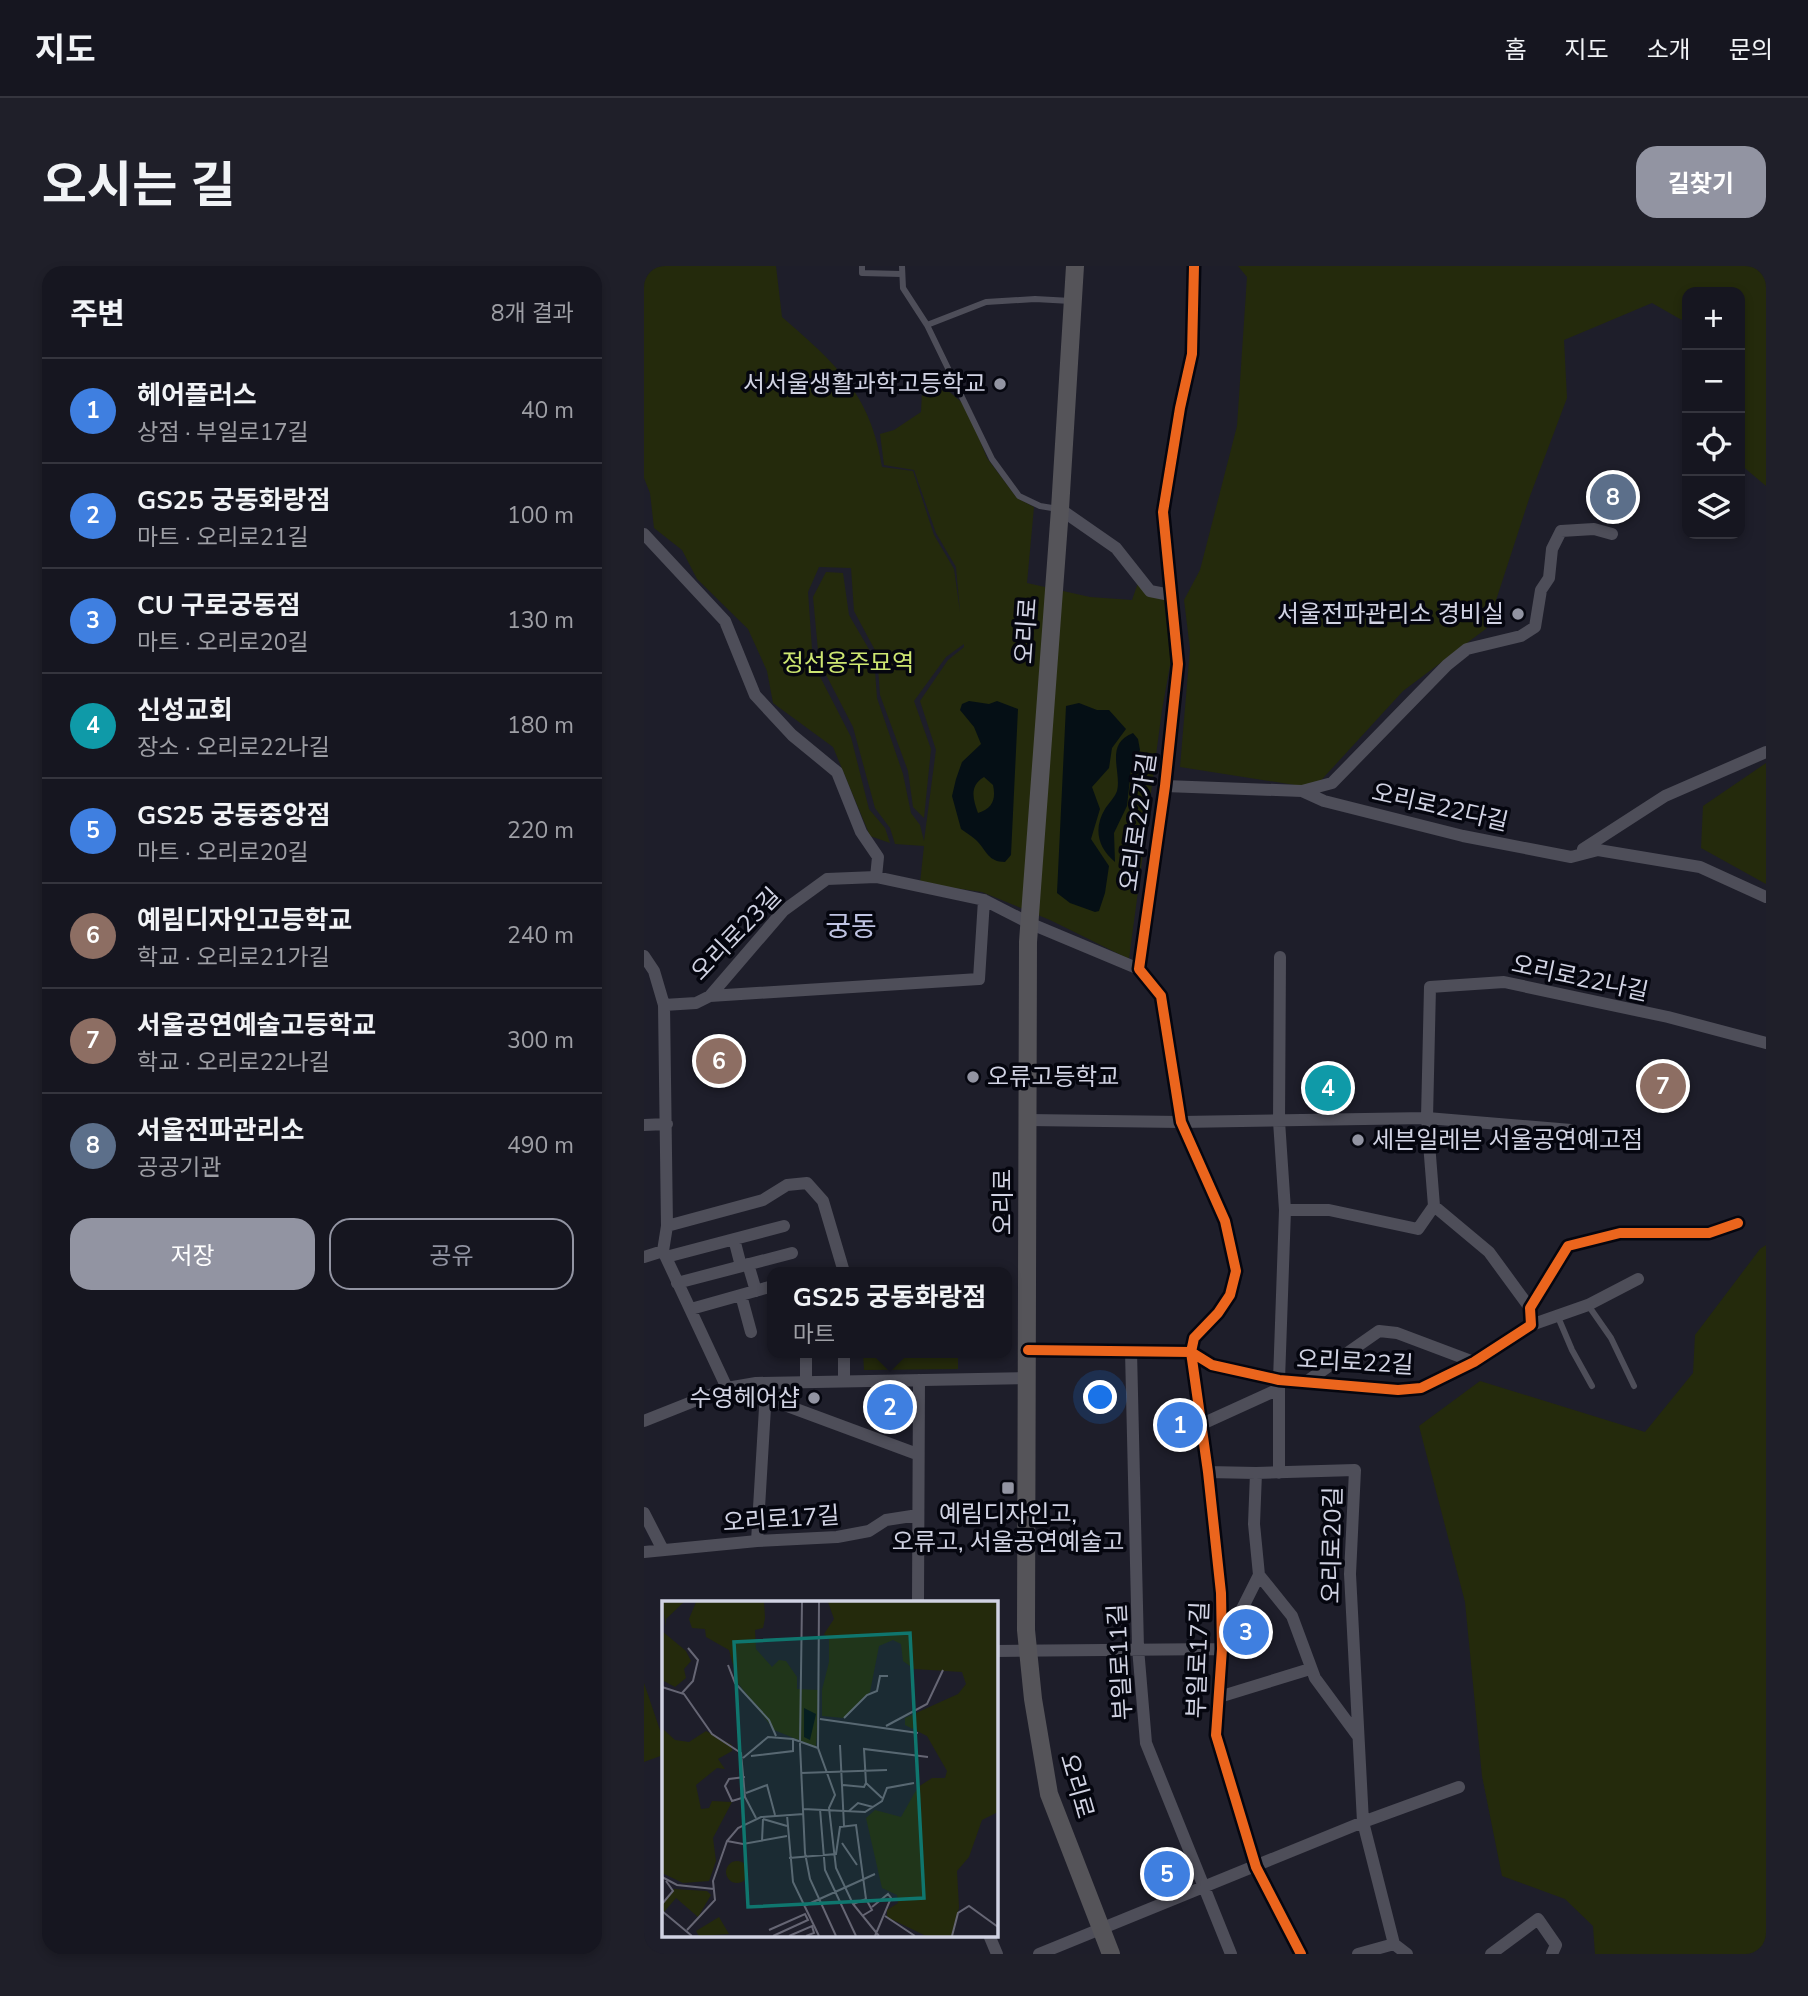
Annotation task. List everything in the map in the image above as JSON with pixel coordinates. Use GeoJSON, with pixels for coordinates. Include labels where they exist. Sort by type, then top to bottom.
{"type":"FeatureCollection","features":[{"type":"Feature","properties":{"kind":"main road","name":"오리로"},"geometry":{"type":"LineString","coordinates":[[1075,266],[1029,923],[1028,1650],[1033,1699],[1049,1794],[1111,1954]]}},
{"type":"Feature","properties":{"kind":"street","name":"오리로22가길"},"geometry":{"type":"LineString","coordinates":[[1139,970],[1165,786],[1178,664],[1163,512],[1192,354],[1194,266]]}},
{"type":"Feature","properties":{"kind":"street"},"geometry":{"type":"LineString","coordinates":[[1060,509],[1115,548],[1150,591],[1170,595]]}},
{"type":"Feature","properties":{"kind":"street","name":"오리로22다길"},"geometry":{"type":"LineString","coordinates":[[1165,786],[1302,791],[1332,783],[1447,665],[1467,649],[1521,636],[1535,627],[1541,590],[1549,578],[1552,550],[1561,531],[1594,529],[1612,534]]}},
{"type":"Feature","properties":{"kind":"street"},"geometry":{"type":"LineString","coordinates":[[644,534],[725,621],[755,695],[792,735],[837,772],[861,832],[878,857],[876,877]]}},
{"type":"Feature","properties":{"kind":"street"},"geometry":{"type":"LineString","coordinates":[[1571,857],[1665,796],[1766,752]]}},
{"type":"Feature","properties":{"kind":"street","name":"오리로22다길"},"geometry":{"type":"LineString","coordinates":[[1302,791],[1324,802],[1462,836],[1571,857],[1598,850],[1700,867],[1766,897]]}},
{"type":"Feature","properties":{"kind":"street","name":"오리로23길"},"geometry":{"type":"LineString","coordinates":[[664,1005],[696,1003],[710,996],[783,911],[827,879],[876,877],[984,900],[1029,923]]}},
{"type":"Feature","properties":{"kind":"street"},"geometry":{"type":"LineString","coordinates":[[710,996],[979,979],[984,900]]}},
{"type":"Feature","properties":{"kind":"street"},"geometry":{"type":"LineString","coordinates":[[1029,923],[1139,970],[1161,996],[1181,1122],[1225,1221],[1236,1270],[1230,1295],[1194,1338],[1191,1352]]}},
{"type":"Feature","properties":{"kind":"street"},"geometry":{"type":"LineString","coordinates":[[644,956],[654,971],[664,1005],[667,1124],[665,1254],[727,1388]]}},
{"type":"Feature","properties":{"kind":"street"},"geometry":{"type":"LineString","coordinates":[[1279,1473],[1285,1210],[1279,1121],[1280,957]]}},
{"type":"Feature","properties":{"kind":"street","name":"오리로22나길"},"geometry":{"type":"LineString","coordinates":[[1434,1206],[1427,1118],[1430,987],[1504,982],[1668,1017],[1766,1044]]}},
{"type":"Feature","properties":{"kind":"street"},"geometry":{"type":"LineString","coordinates":[[1027,1120],[1181,1122],[1427,1118],[1571,1130]]}},
{"type":"Feature","properties":{"kind":"street"},"geometry":{"type":"LineString","coordinates":[[644,1125],[667,1124]]}},
{"type":"Feature","properties":{"kind":"street"},"geometry":{"type":"LineString","coordinates":[[667,1226],[762,1200],[787,1185],[807,1183],[823,1201],[843,1267]]}},
{"type":"Feature","properties":{"kind":"street"},"geometry":{"type":"LineString","coordinates":[[1285,1210],[1329,1210],[1419,1229],[1434,1206],[1489,1252],[1530,1308],[1531,1325]]}},
{"type":"Feature","properties":{"kind":"street"},"geometry":{"type":"LineString","coordinates":[[1530,1308],[1568,1246],[1620,1233],[1709,1233],[1738,1223]]}},
{"type":"Feature","properties":{"kind":"street"},"geometry":{"type":"LineString","coordinates":[[644,1257],[784,1226]]}},
{"type":"Feature","properties":{"kind":"street"},"geometry":{"type":"LineString","coordinates":[[734,1239],[756,1291]]}},
{"type":"Feature","properties":{"kind":"street"},"geometry":{"type":"LineString","coordinates":[[677,1283],[792,1253]]}},
{"type":"Feature","properties":{"kind":"street","name":"오리로22길"},"geometry":{"type":"LineString","coordinates":[[1028,1350],[1191,1352],[1212,1365],[1279,1385],[1306,1382],[1398,1390],[1421,1388],[1474,1363],[1531,1325],[1588,1305],[1638,1279]]}},
{"type":"Feature","properties":{"kind":"street"},"geometry":{"type":"LineString","coordinates":[[691,1309],[767,1288]]}},
{"type":"Feature","properties":{"kind":"street"},"geometry":{"type":"LineString","coordinates":[[741,1295],[751,1332]]}},
{"type":"Feature","properties":{"kind":"street"},"geometry":{"type":"LineString","coordinates":[[1306,1382],[1379,1331],[1397,1333],[1474,1363]]}},
{"type":"Feature","properties":{"kind":"street","name":"부일로11길"},"geometry":{"type":"LineString","coordinates":[[1131,1351],[1138,1648],[1146,1743],[1231,1954]]}},
{"type":"Feature","properties":{"kind":"street","name":"부일로17길"},"geometry":{"type":"LineString","coordinates":[[1191,1352],[1222,1592],[1222,1648],[1216,1735],[1256,1867],[1301,1954]]}},
{"type":"Feature","properties":{"kind":"street"},"geometry":{"type":"LineString","coordinates":[[806,1358],[806,1381]]}},
{"type":"Feature","properties":{"kind":"street"},"geometry":{"type":"LineString","coordinates":[[844,1358],[844,1380]]}},
{"type":"Feature","properties":{"kind":"street"},"geometry":{"type":"LineString","coordinates":[[644,1421],[727,1388],[765,1382],[1027,1378]]}},
{"type":"Feature","properties":{"kind":"street"},"geometry":{"type":"LineString","coordinates":[[918,1601],[919,1380]]}},
{"type":"Feature","properties":{"kind":"street"},"geometry":{"type":"LineString","coordinates":[[757,1541],[765,1382]]}},
{"type":"Feature","properties":{"kind":"street"},"geometry":{"type":"LineString","coordinates":[[1202,1424],[1279,1385]]}},
{"type":"Feature","properties":{"kind":"street"},"geometry":{"type":"LineString","coordinates":[[766,1398],[917,1454]]}},
{"type":"Feature","properties":{"kind":"street","name":"오리로20길"},"geometry":{"type":"LineString","coordinates":[[1208,1472],[1354,1470],[1350,1574],[1363,1822]]}},
{"type":"Feature","properties":{"kind":"street"},"geometry":{"type":"LineString","coordinates":[[998,1651],[1222,1648],[1259,1575],[1254,1524],[1256,1473]]}},
{"type":"Feature","properties":{"kind":"street"},"geometry":{"type":"LineString","coordinates":[[644,1513],[663,1550]]}},
{"type":"Feature","properties":{"kind":"street","name":"오리로17길"},"geometry":{"type":"LineString","coordinates":[[644,1552],[757,1541],[837,1537],[869,1531],[886,1520],[918,1515]]}},
{"type":"Feature","properties":{"kind":"street","name":"오리로20길"},"geometry":{"type":"LineString","coordinates":[[1259,1575],[1292,1616],[1310,1669],[1357,1736]]}},
{"type":"Feature","properties":{"kind":"street"},"geometry":{"type":"LineString","coordinates":[[1219,1697],[1310,1669]]}},
{"type":"Feature","properties":{"kind":"street"},"geometry":{"type":"LineString","coordinates":[[1039,1954],[1363,1822],[1459,1787]]}},
{"type":"Feature","properties":{"kind":"street"},"geometry":{"type":"LineString","coordinates":[[1363,1822],[1394,1944],[1407,1954]]}},
{"type":"Feature","properties":{"kind":"street"},"geometry":{"type":"LineString","coordinates":[[1491,1954],[1538,1919],[1556,1945],[1552,1954]]}},
{"type":"Feature","properties":{"kind":"street"},"geometry":{"type":"LineString","coordinates":[[990,1937],[996,1954]]}},
{"type":"Feature","properties":{"kind":"street"},"geometry":{"type":"LineString","coordinates":[[1358,1954],[1394,1944]]}},
{"type":"Feature","properties":{"kind":"lane"},"geometry":{"type":"LineString","coordinates":[[862,266],[862,273],[901,270],[903,288],[927,325],[992,459],[1019,496],[1040,506],[1060,509]]}},
{"type":"Feature","properties":{"kind":"lane"},"geometry":{"type":"LineString","coordinates":[[927,325],[986,302],[1035,299],[1072,301]]}},
{"type":"Feature","properties":{"kind":"lane"},"geometry":{"type":"LineString","coordinates":[[1588,1305],[1612,1338],[1634,1386]]}},
{"type":"Feature","properties":{"kind":"lane"},"geometry":{"type":"LineString","coordinates":[[1558,1317],[1592,1386]]}},
{"type":"Feature","properties":{"kind":"green space","name":"정선옹주묘역"},"geometry":{"type":"Polygon","coordinates":[[[644,266],[776,266],[782,317],[834,365],[860,400],[877,441],[882,467],[913,471],[934,535],[954,569],[960,612],[956,567],[936,533],[914,470],[884,465],[880,434],[894,430],[921,412],[922,392],[946,389],[966,406],[987,458],[1017,498],[1034,507],[1027,583],[1090,597],[1132,600],[1138,583],[1168,600],[1172,654],[1129,959],[1050,920],[982,892],[920,883],[924,846],[895,844],[890,828],[875,808],[853,727],[819,661],[813,597],[826,572],[843,573],[849,615],[874,658],[877,698],[903,774],[911,813],[920,825],[924,841],[936,750],[920,701],[948,660],[964,647],[964,644],[946,657],[914,701],[931,749],[924,818],[913,807],[908,771],[880,695],[877,654],[854,611],[851,568],[819,567],[808,592],[813,663],[851,737],[869,809],[885,828],[890,843],[870,836],[833,747],[773,703],[767,671],[748,629],[697,579],[682,550],[654,528],[650,493],[644,478],[644,266]]]}},
{"type":"Feature","properties":{"kind":"green space"},"geometry":{"type":"Polygon","coordinates":[[[1238,266],[1766,266],[1766,486],[1745,468],[1745,287],[1682,287],[1682,320],[1652,303],[1564,340],[1567,398],[1530,496],[1487,628],[1403,691],[1314,788],[1180,767],[1190,649],[1184,600],[1200,570],[1237,426],[1247,277],[1238,266]]]}},
{"type":"Feature","properties":{"kind":"green space"},"geometry":{"type":"Polygon","coordinates":[[[1766,763],[1766,884],[1701,848],[1703,806],[1766,763]]]}},
{"type":"Feature","properties":{"kind":"green space"},"geometry":{"type":"Polygon","coordinates":[[[1766,1245],[1766,1954],[1595,1954],[1593,1926],[1565,1899],[1502,1876],[1482,1776],[1465,1602],[1419,1426],[1480,1381],[1645,1432],[1693,1373],[1695,1335],[1760,1249],[1766,1245]]]}},
{"type":"Feature","properties":{"kind":"green space"},"geometry":{"type":"Polygon","coordinates":[[[863,1358],[958,1358],[958,1369],[864,1370],[863,1358]]]}},
{"type":"Feature","properties":{"kind":"green space"},"geometry":{"type":"Polygon","coordinates":[[[644,1683],[662,1736],[662,1755],[644,1762],[644,1683]]]}},
{"type":"Feature","properties":{"kind":"shaded area"},"geometry":{"type":"Polygon","coordinates":[[[969,701],[989,704],[997,701],[1018,709],[1011,855],[1005,862],[991,858],[976,840],[961,829],[952,796],[962,762],[981,744],[974,727],[960,710],[962,704],[969,701]],[[984,777],[976,784],[974,798],[978,813],[992,802],[993,785],[984,777]]]}},
{"type":"Feature","properties":{"kind":"shaded area"},"geometry":{"type":"Polygon","coordinates":[[[1079,703],[1097,710],[1109,710],[1126,729],[1112,748],[1109,768],[1092,787],[1100,809],[1091,839],[1109,866],[1105,893],[1099,911],[1095,912],[1070,903],[1057,893],[1066,706],[1079,703]]]}},
{"type":"Feature","properties":{"kind":"shaded area"},"geometry":{"type":"Polygon","coordinates":[[[1133,733],[1138,739],[1140,750],[1131,769],[1127,806],[1114,833],[1115,862],[1101,844],[1098,831],[1101,816],[1117,791],[1116,759],[1119,744],[1133,733]]]}},
{"type":"Feature","properties":{"kind":"cycle path"},"geometry":{"type":"LineString","coordinates":[[1194,266],[1192,354],[1163,512],[1178,664],[1165,786],[1139,969],[1161,996],[1181,1122],[1225,1221],[1236,1271],[1230,1295],[1218,1313],[1194,1338],[1191,1352],[1221,1593],[1222,1649],[1216,1735],[1256,1867],[1301,1954]]}},
{"type":"Feature","properties":{"kind":"cycle path"},"geometry":{"type":"LineString","coordinates":[[1028,1350],[1191,1352],[1212,1365],[1279,1380],[1398,1390],[1421,1388],[1474,1362],[1531,1325],[1530,1308],[1568,1246],[1620,1233],[1709,1233],[1738,1223]]}},
{"type":"Feature","properties":{"kind":"place","name":"서서울생활과학고등학교"},"geometry":{"type":"Point","coordinates":[1000,384]}},
{"type":"Feature","properties":{"kind":"place","name":"서울전파관리소"},"geometry":{"type":"Point","coordinates":[1613,497]}},
{"type":"Feature","properties":{"kind":"place","name":"서울전파관리소 경비실"},"geometry":{"type":"Point","coordinates":[1518,614]}},
{"type":"Feature","properties":{"kind":"place","name":"예림디자인고등학교"},"geometry":{"type":"Point","coordinates":[719,1061]}},
{"type":"Feature","properties":{"kind":"place","name":"오류고등학교"},"geometry":{"type":"Point","coordinates":[973,1077]}},
{"type":"Feature","properties":{"kind":"place","name":"서울공연예술고등학교"},"geometry":{"type":"Point","coordinates":[1663,1086]}},
{"type":"Feature","properties":{"kind":"place","name":"신성교회"},"geometry":{"type":"Point","coordinates":[1328,1088]}},
{"type":"Feature","properties":{"kind":"place","name":"세븐일레븐 서울공연예고점"},"geometry":{"type":"Point","coordinates":[1358,1140]}},
{"type":"Feature","properties":{"kind":"place","name":"수영헤어샵"},"geometry":{"type":"Point","coordinates":[814,1398]}},
{"type":"Feature","properties":{"kind":"place","name":"GS25 궁동화랑점"},"geometry":{"type":"Point","coordinates":[890,1407]}},
{"type":"Feature","properties":{"kind":"place","name":"헤어플러스"},"geometry":{"type":"Point","coordinates":[1180,1425]}},
{"type":"Feature","properties":{"kind":"place","name":"예림디자인고, 오류고, 서울공연예술고"},"geometry":{"type":"Point","coordinates":[1008,1488]}},
{"type":"Feature","properties":{"kind":"place","name":"CU 구로궁동점"},"geometry":{"type":"Point","coordinates":[1246,1632]}},
{"type":"Feature","properties":{"kind":"place","name":"GS25 궁동중앙점"},"geometry":{"type":"Point","coordinates":[1167,1874]}},
{"type":"Feature","properties":{"kind":"district","name":"궁동"},"geometry":{"type":"Point","coordinates":[851,926]}}]}
